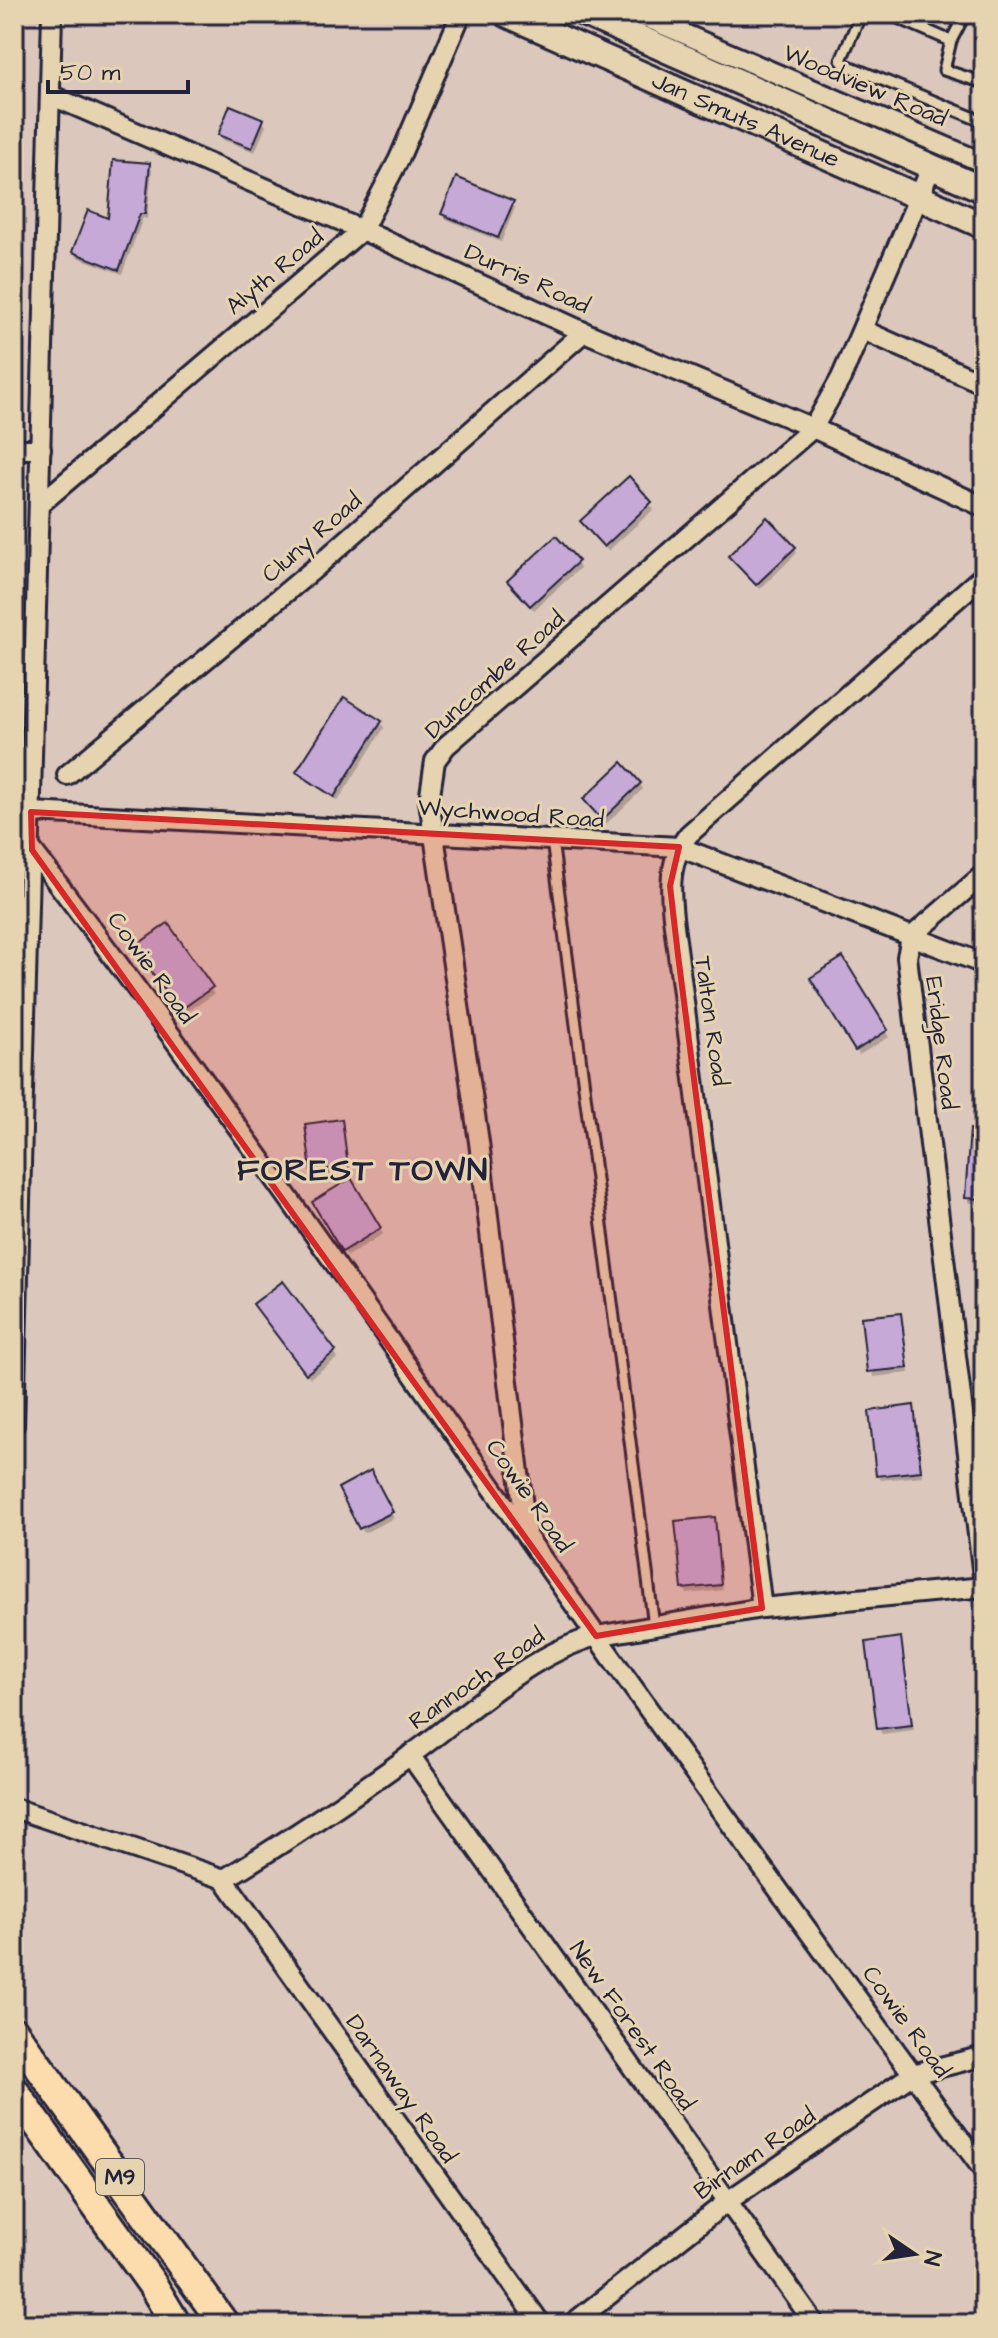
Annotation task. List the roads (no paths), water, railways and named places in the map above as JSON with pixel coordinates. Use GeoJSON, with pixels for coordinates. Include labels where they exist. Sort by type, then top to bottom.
{"type":"FeatureCollection","features":[{"type":"Feature","properties":{"kind":"main road","name":"Jan Smuts Avenue"},"geometry":{"type":"LineString","coordinates":[[506,14],[984,226]]}},
{"type":"Feature","properties":{"kind":"main road","name":"Jan Smuts Avenue"},"geometry":{"type":"LineString","coordinates":[[585,14],[984,190]]}},
{"type":"Feature","properties":{"kind":"main road","name":"M9"},"geometry":{"type":"LineString","coordinates":[[14,2032],[215,2320]]}},
{"type":"Feature","properties":{"kind":"main road","name":"M9"},"geometry":{"type":"LineString","coordinates":[[14,2091],[152,2284],[176,2324]]}},
{"type":"Feature","properties":{"kind":"main road"},"geometry":{"type":"LineString","coordinates":[[152,2284],[153,2324]]}},
{"type":"Feature","properties":{"kind":"street"},"geometry":{"type":"LineString","coordinates":[[14,1425],[32,850],[22,811],[39,505],[52,14]]}},
{"type":"Feature","properties":{"kind":"street","name":"Alyth Road"},"geometry":{"type":"LineString","coordinates":[[39,505],[362,230],[399,159],[461,14]]}},
{"type":"Feature","properties":{"kind":"street","name":"Woodview Road"},"geometry":{"type":"LineString","coordinates":[[638,14],[984,163]]}},
{"type":"Feature","properties":{"kind":"street","name":"Durris Road"},"geometry":{"type":"LineString","coordinates":[[50,95],[362,230],[584,332],[813,428],[984,507]]}},
{"type":"Feature","properties":{"kind":"street","name":"Duncombe Road"},"geometry":{"type":"LineString","coordinates":[[527,1534],[477,1127],[434,833],[430,778],[435,761],[446,746],[813,428],[827,407],[863,330],[932,166]]}},
{"type":"Feature","properties":{"kind":"street"},"geometry":{"type":"LineString","coordinates":[[863,330],[984,384]]}},
{"type":"Feature","properties":{"kind":"street","name":"Cluny Road"},"geometry":{"type":"LineString","coordinates":[[67,775],[314,569],[584,332]]}},
{"type":"Feature","properties":{"kind":"street"},"geometry":{"type":"LineString","coordinates":[[14,449],[41,449]]}},
{"type":"Feature","properties":{"kind":"street"},"geometry":{"type":"LineString","coordinates":[[679,847],[716,809],[984,575]]}},
{"type":"Feature","properties":{"kind":"street","name":"Wychwood Road"},"geometry":{"type":"LineString","coordinates":[[22,811],[679,847],[984,964]]}},
{"type":"Feature","properties":{"kind":"street","name":"Talton Road"},"geometry":{"type":"LineString","coordinates":[[679,847],[670,886],[762,1608]]}},
{"type":"Feature","properties":{"kind":"street","name":"Cowie Road"},"geometry":{"type":"LineString","coordinates":[[32,850],[112,954],[527,1534],[596,1636],[984,2171]]}},
{"type":"Feature","properties":{"kind":"street"},"geometry":{"type":"LineString","coordinates":[[911,937],[984,874]]}},
{"type":"Feature","properties":{"kind":"street","name":"Eridge Road"},"geometry":{"type":"LineString","coordinates":[[911,937],[907,957],[909,990],[962,1384],[984,1586]]}},
{"type":"Feature","properties":{"kind":"street","name":"Rannoch Road"},"geometry":{"type":"LineString","coordinates":[[224,1879],[410,1755],[535,1663],[569,1643],[762,1608],[984,1586]]}},
{"type":"Feature","properties":{"kind":"street","name":"New Forest Road"},"geometry":{"type":"LineString","coordinates":[[410,1755],[815,2324]]}},
{"type":"Feature","properties":{"kind":"street"},"geometry":{"type":"LineString","coordinates":[[14,1808],[224,1879]]}},
{"type":"Feature","properties":{"kind":"street","name":"Darnaway Road"},"geometry":{"type":"LineString","coordinates":[[224,1879],[541,2324]]}},
{"type":"Feature","properties":{"kind":"street","name":"Birnam Road"},"geometry":{"type":"LineString","coordinates":[[572,2324],[728,2201],[913,2074],[984,2056]]}},
{"type":"Feature","properties":{"kind":"lane"},"geometry":{"type":"LineString","coordinates":[[861,14],[841,60],[844,64],[984,122]]}},
{"type":"Feature","properties":{"kind":"lane"},"geometry":{"type":"LineString","coordinates":[[889,14],[951,41]]}},
{"type":"Feature","properties":{"kind":"lane"},"geometry":{"type":"LineString","coordinates":[[965,14],[951,41],[944,70],[984,83]]}},
{"type":"Feature","properties":{"kind":"lane"},"geometry":{"type":"LineString","coordinates":[[552,840],[654,1626]]}},
{"type":"Feature","properties":{"kind":"district","name":"FOREST TOWN"},"geometry":{"type":"Point","coordinates":[363,1170]}}]}
